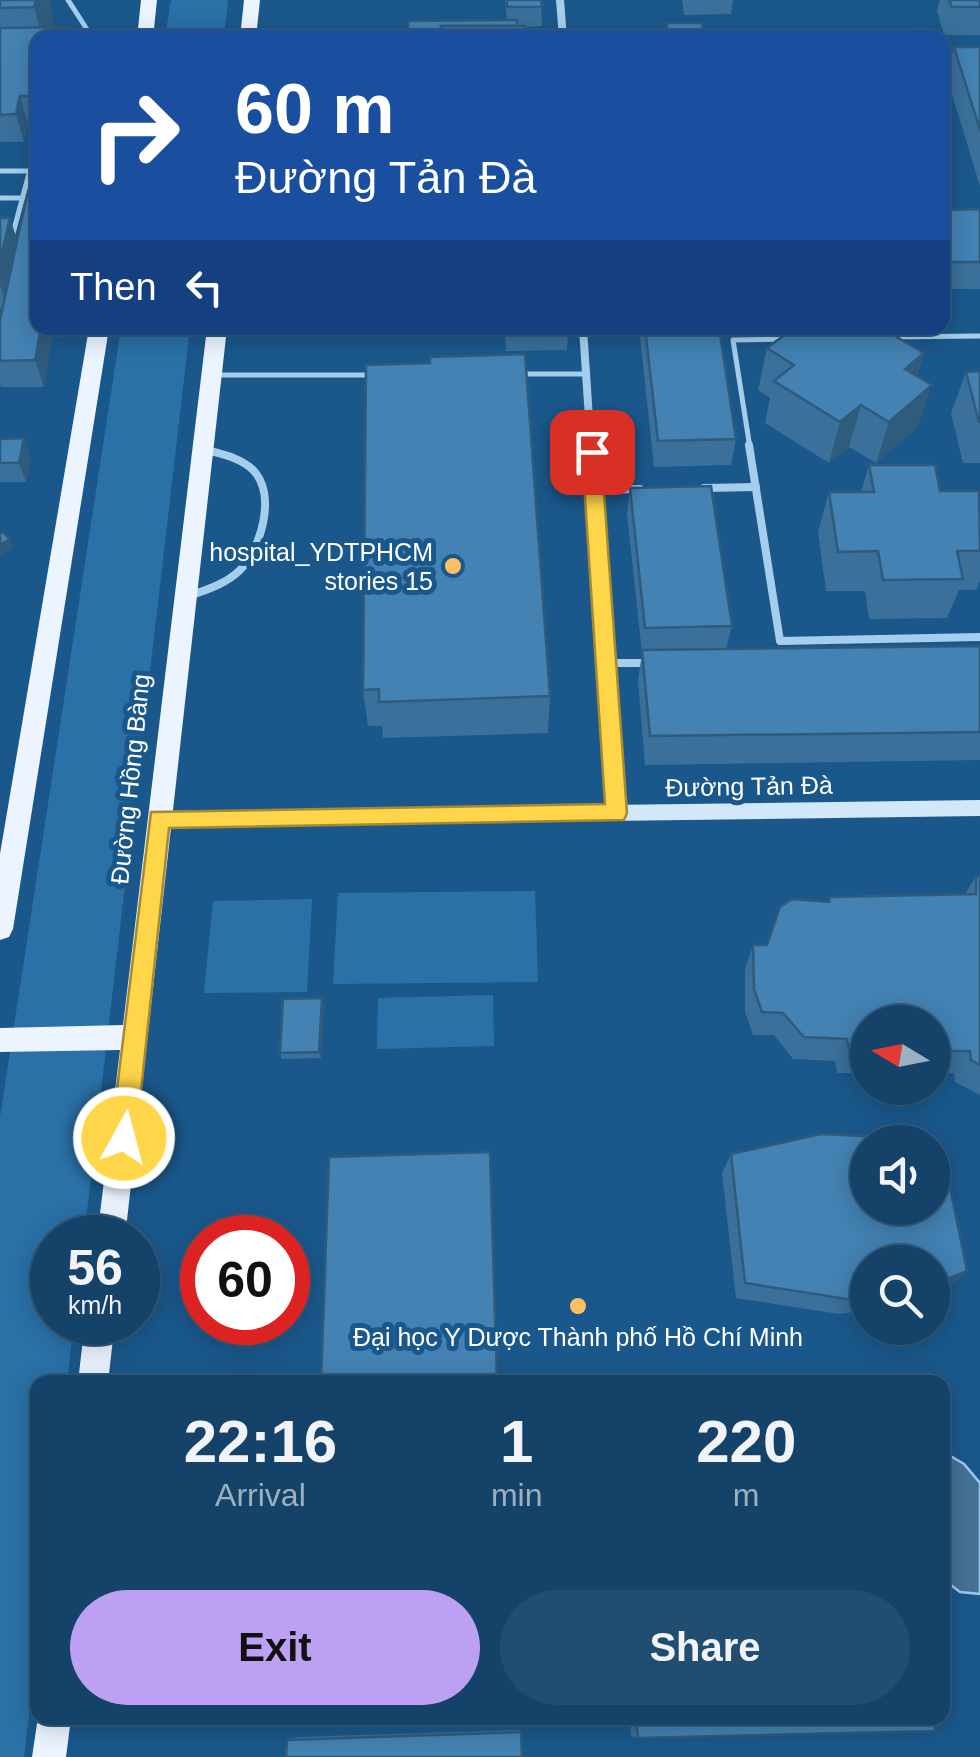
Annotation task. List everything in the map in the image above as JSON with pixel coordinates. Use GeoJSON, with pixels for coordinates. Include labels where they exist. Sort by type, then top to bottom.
{"type":"FeatureCollection","features":[{"type":"Feature","properties":{"kind":"main road"},"geometry":{"type":"LineString","coordinates":[[146,30],[149,0]]}},
{"type":"Feature","properties":{"kind":"main road"},"geometry":{"type":"LineString","coordinates":[[249,30],[252,0]]}},
{"type":"Feature","properties":{"kind":"main road"},"geometry":{"type":"LineString","coordinates":[[0,929],[98,335]]}},
{"type":"Feature","properties":{"kind":"main road","name":"Đường Hồng Bàng"},"geometry":{"type":"LineString","coordinates":[[113,1215],[216,335]]}},
{"type":"Feature","properties":{"kind":"main road"},"geometry":{"type":"LineString","coordinates":[[0,1040],[136,1037]]}},
{"type":"Feature","properties":{"kind":"main road"},"geometry":{"type":"LineString","coordinates":[[94,1375],[97,1345]]}},
{"type":"Feature","properties":{"kind":"main road"},"geometry":{"type":"LineString","coordinates":[[49,1757],[53,1725]]}},
{"type":"Feature","properties":{"kind":"street"},"geometry":{"type":"LineString","coordinates":[[560,0],[562,30]]}},
{"type":"Feature","properties":{"kind":"street"},"geometry":{"type":"LineString","coordinates":[[583,335],[616,813]]}},
{"type":"Feature","properties":{"kind":"street","name":"Đường Tản Đà"},"geometry":{"type":"LineString","coordinates":[[159,819],[980,808]]}},
{"type":"Feature","properties":{"kind":"lane"},"geometry":{"type":"LineString","coordinates":[[68,0],[87,30]]}},
{"type":"Feature","properties":{"kind":"lane"},"geometry":{"type":"LineString","coordinates":[[0,171],[30,171]]}},
{"type":"Feature","properties":{"kind":"lane"},"geometry":{"type":"LineString","coordinates":[[11,243],[30,178]]}},
{"type":"Feature","properties":{"kind":"lane"},"geometry":{"type":"LineString","coordinates":[[0,198],[30,198]]}},
{"type":"Feature","properties":{"kind":"lane"},"geometry":{"type":"LineString","coordinates":[[882,337],[980,336]]}},
{"type":"Feature","properties":{"kind":"lane"},"geometry":{"type":"LineString","coordinates":[[783,660],[733,340],[808,338]]}},
{"type":"Feature","properties":{"kind":"lane"},"geometry":{"type":"LineString","coordinates":[[508,374],[586,374]]}},
{"type":"Feature","properties":{"kind":"lane"},"geometry":{"type":"LineString","coordinates":[[212,375],[389,375]]}},
{"type":"Feature","properties":{"kind":"lane"},"geometry":{"type":"LineString","coordinates":[[183,597],[217,587],[242,570],[259,546],[266,496],[258,474],[241,460],[202,449]]}},
{"type":"Feature","properties":{"kind":"lane"},"geometry":{"type":"LineString","coordinates":[[684,488],[756,487]]}},
{"type":"Feature","properties":{"kind":"lane"},"geometry":{"type":"LineString","coordinates":[[594,490],[648,489]]}},
{"type":"Feature","properties":{"kind":"lane"},"geometry":{"type":"LineString","coordinates":[[780,641],[980,638]]}},
{"type":"Feature","properties":{"kind":"lane"},"geometry":{"type":"LineString","coordinates":[[606,664],[665,662]]}},
{"type":"Feature","properties":{"kind":"shaded area"},"geometry":{"type":"Polygon","coordinates":[[[171,0],[228,0],[225,30],[166,30],[171,0]]]}},
{"type":"Feature","properties":{"kind":"shaded area"},"geometry":{"type":"Polygon","coordinates":[[[120,335],[189,335],[87,1215],[30,1215],[30,1345],[71,1345],[68,1375],[30,1375],[30,1706],[24,1757],[0,1757],[0,1117],[120,335]]]}},
{"type":"Feature","properties":{"kind":"shaded area"},"geometry":{"type":"Polygon","coordinates":[[[535,891],[538,982],[333,984],[338,893],[535,891]]]}},
{"type":"Feature","properties":{"kind":"shaded area"},"geometry":{"type":"Polygon","coordinates":[[[312,899],[307,992],[204,993],[213,901],[312,899]]]}},
{"type":"Feature","properties":{"kind":"shaded area"},"geometry":{"type":"Polygon","coordinates":[[[493,995],[494,1046],[377,1049],[378,998],[493,995]]]}},
{"type":"Feature","properties":{"kind":"shaded area"},"geometry":{"type":"Polygon","coordinates":[[[950,1456],[964,1464],[980,1483],[980,1594],[960,1592],[950,1584],[950,1456]]]}},
{"type":"Feature","properties":{"kind":"building"},"geometry":{"type":"Polygon","coordinates":[[[0,0],[36,0],[34,7],[0,8],[0,0]]]}},
{"type":"Feature","properties":{"kind":"building"},"geometry":{"type":"Polygon","coordinates":[[[507,0],[541,0],[542,7],[507,7],[507,0]]]}},
{"type":"Feature","properties":{"kind":"building"},"geometry":{"type":"Polygon","coordinates":[[[949,0],[980,0],[980,7],[952,7],[949,0]]]}},
{"type":"Feature","properties":{"kind":"building"},"geometry":{"type":"Polygon","coordinates":[[[517,20],[517,26],[408,30],[408,21],[517,20]]]}},
{"type":"Feature","properties":{"kind":"building"},"geometry":{"type":"Polygon","coordinates":[[[667,23],[702,23],[703,30],[667,30],[667,23]]]}},
{"type":"Feature","properties":{"kind":"building"},"geometry":{"type":"Polygon","coordinates":[[[441,26],[525,26],[525,30],[441,30],[441,26]]]}},
{"type":"Feature","properties":{"kind":"building"},"geometry":{"type":"Polygon","coordinates":[[[67,27],[30,30],[30,96],[20,96],[16,114],[0,115],[0,28],[67,27]]]}},
{"type":"Feature","properties":{"kind":"building"},"geometry":{"type":"Polygon","coordinates":[[[954,47],[980,47],[980,130],[954,47]]]}},
{"type":"Feature","properties":{"kind":"building"},"geometry":{"type":"Polygon","coordinates":[[[30,195],[30,335],[40,335],[35,360],[0,361],[0,320],[30,195]]]}},
{"type":"Feature","properties":{"kind":"building"},"geometry":{"type":"Polygon","coordinates":[[[980,209],[980,262],[950,262],[950,210],[980,209]]]}},
{"type":"Feature","properties":{"kind":"building"},"geometry":{"type":"Polygon","coordinates":[[[0,218],[10,218],[0,261],[0,218]]]}},
{"type":"Feature","properties":{"kind":"building"},"geometry":{"type":"Polygon","coordinates":[[[646,335],[720,335],[736,439],[658,441],[646,335]]]}},
{"type":"Feature","properties":{"kind":"building"},"geometry":{"type":"Polygon","coordinates":[[[785,335],[893,335],[924,353],[905,369],[932,385],[889,422],[861,405],[840,422],[774,381],[794,365],[767,348],[785,335]]]}},
{"type":"Feature","properties":{"kind":"building","name":"hospital_YDTPHCM stories 15"},"geometry":{"type":"Polygon","coordinates":[[[525,354],[550,696],[379,702],[379,689],[363,690],[366,365],[430,363],[430,357],[525,354]]]}},
{"type":"Feature","properties":{"kind":"building"},"geometry":{"type":"Polygon","coordinates":[[[980,371],[980,422],[979,422],[966,372],[980,371]]]}},
{"type":"Feature","properties":{"kind":"building"},"geometry":{"type":"Polygon","coordinates":[[[24,438],[19,463],[0,463],[0,439],[24,438]]]}},
{"type":"Feature","properties":{"kind":"building"},"geometry":{"type":"Polygon","coordinates":[[[869,465],[935,465],[940,491],[979,491],[980,551],[957,551],[963,579],[883,580],[878,551],[838,552],[829,492],[874,492],[869,465]]]}},
{"type":"Feature","properties":{"kind":"building"},"geometry":{"type":"Polygon","coordinates":[[[711,486],[732,626],[645,628],[630,488],[711,486]]]}},
{"type":"Feature","properties":{"kind":"building"},"geometry":{"type":"Polygon","coordinates":[[[3,532],[10,539],[0,545],[0,534],[3,532]]]}},
{"type":"Feature","properties":{"kind":"building"},"geometry":{"type":"Polygon","coordinates":[[[980,646],[980,732],[650,736],[642,650],[980,646]]]}},
{"type":"Feature","properties":{"kind":"building"},"geometry":{"type":"Polygon","coordinates":[[[976,876],[980,877],[980,1065],[971,1060],[970,1051],[950,1051],[950,1005],[850,1005],[850,1051],[847,1039],[804,1037],[783,1013],[762,1012],[754,989],[753,945],[767,945],[780,907],[792,899],[829,902],[830,897],[976,894],[976,876]]]}},
{"type":"Feature","properties":{"kind":"building"},"geometry":{"type":"Polygon","coordinates":[[[322,998],[319,1052],[280,1053],[283,999],[322,998]]]}},
{"type":"Feature","properties":{"kind":"building"},"geometry":{"type":"Polygon","coordinates":[[[821,1134],[850,1135],[850,1225],[950,1225],[950,1187],[967,1271],[950,1278],[950,1245],[850,1245],[850,1300],[745,1283],[731,1154],[821,1134]]]}},
{"type":"Feature","properties":{"kind":"building"},"geometry":{"type":"Polygon","coordinates":[[[490,1152],[497,1375],[321,1375],[329,1157],[490,1152]]]}},
{"type":"Feature","properties":{"kind":"building"},"geometry":{"type":"Polygon","coordinates":[[[637,1725],[934,1725],[935,1731],[638,1738],[637,1725]]]}},
{"type":"Feature","properties":{"kind":"building"},"geometry":{"type":"Polygon","coordinates":[[[521,1732],[522,1757],[286,1757],[287,1740],[521,1732]]]}},
{"type":"Feature","properties":{"kind":"place","name":"hospital_YDTPHCM stories 15"},"geometry":{"type":"Point","coordinates":[453,566]}},
{"type":"Feature","properties":{"kind":"place","name":"Đại học Y Dược Thành phố Hồ Chí Minh"},"geometry":{"type":"Point","coordinates":[578,1306]}},
{"type":"Feature","properties":{"kind":"route"},"geometry":{"type":"LineString","coordinates":[[124,1138],[159,819],[616,813],[592,452]]}}]}
